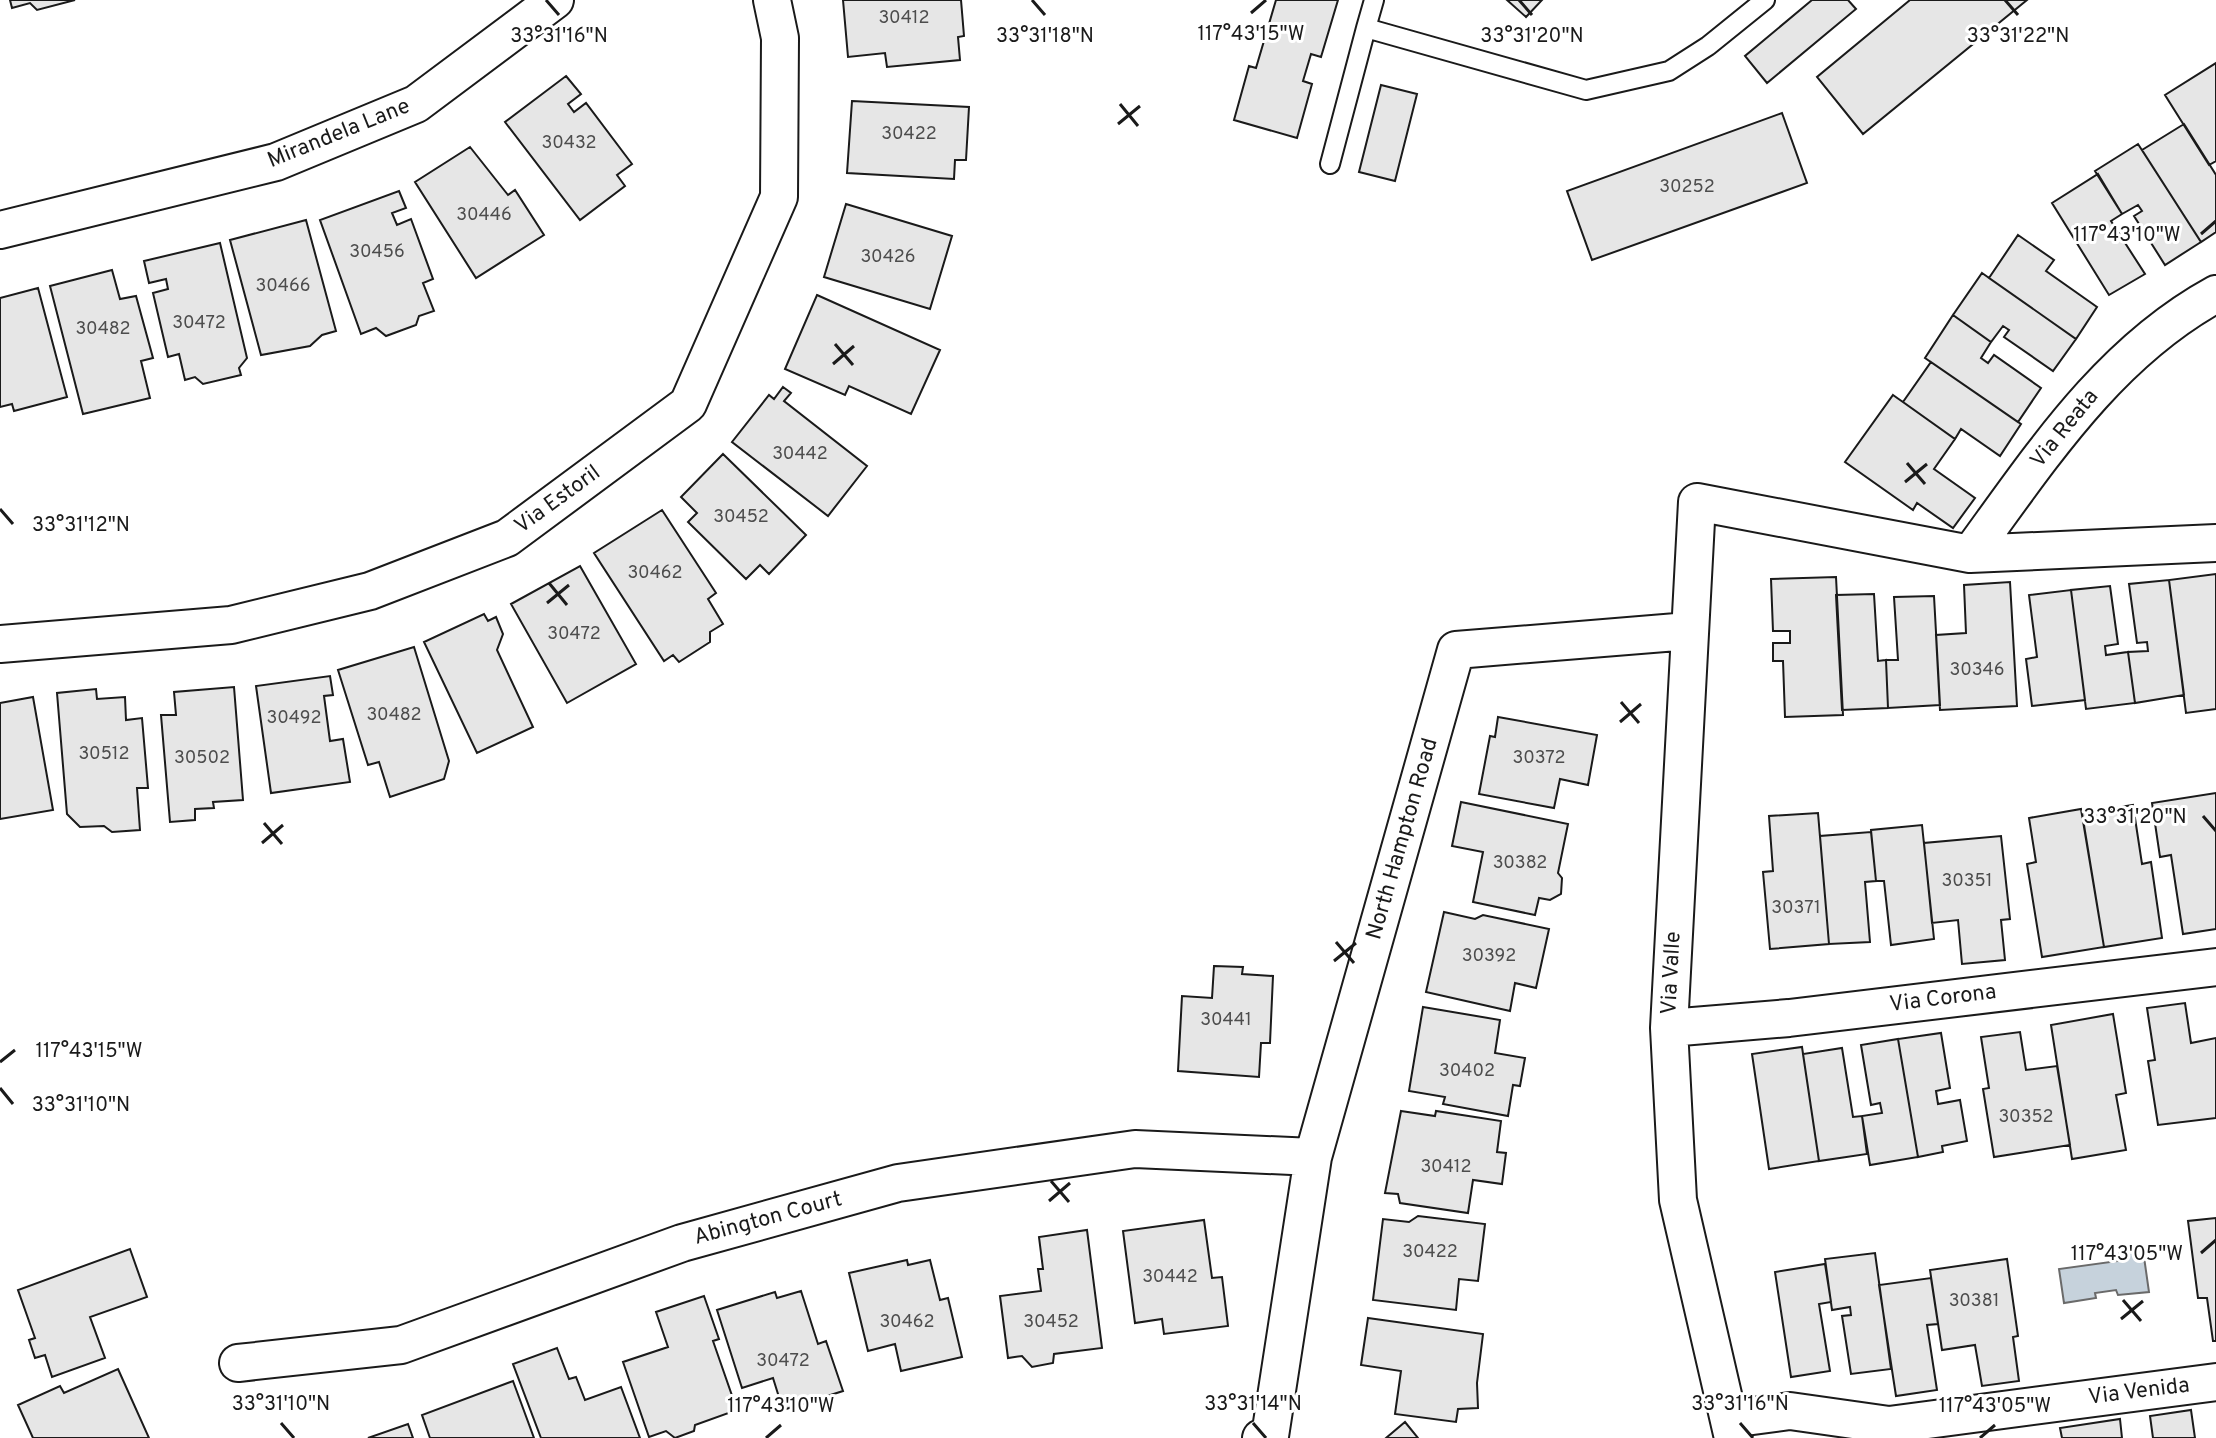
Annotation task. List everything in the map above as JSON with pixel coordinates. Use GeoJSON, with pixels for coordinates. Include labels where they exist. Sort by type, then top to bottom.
{"type":"FeatureCollection","features":[{"type":"Feature","properties":{"kind":"street","name":"Mirandela Lane"},"geometry":{"type":"LineString","coordinates":[[0,230],[290,157],[416,104],[555,0]]}},
{"type":"Feature","properties":{"kind":"street","name":"Via Estoril"},"geometry":{"type":"LineString","coordinates":[[0,644],[231,625],[370,591],[507,538],[688,404],[779,197],[780,38],[772,0]]}},
{"type":"Feature","properties":{"kind":"street","name":"Via Reata"},"geometry":{"type":"LineString","coordinates":[[1970,554],[2077,408],[2174,317],[2216,294]]}},
{"type":"Feature","properties":{"kind":"street","name":"Via Valle"},"geometry":{"type":"LineString","coordinates":[[1731,1428],[1678,1200],[1669,1028],[1697,502],[1970,554]]}},
{"type":"Feature","properties":{"kind":"street"},"geometry":{"type":"LineString","coordinates":[[1970,554],[2216,543]]}},
{"type":"Feature","properties":{"kind":"street","name":"North Hampton Road"},"geometry":{"type":"LineString","coordinates":[[1261,1438],[1270,1436],[1313,1157],[1456,650],[1689,631]]}},
{"type":"Feature","properties":{"kind":"street","name":"Via Corona"},"geometry":{"type":"LineString","coordinates":[[1669,1028],[1789,1018],[2216,967]]}},
{"type":"Feature","properties":{"kind":"street","name":"Abington Court"},"geometry":{"type":"LineString","coordinates":[[238,1363],[401,1345],[682,1243],[898,1183],[1135,1149],[1313,1157]]}},
{"type":"Feature","properties":{"kind":"street","name":"Via Venida"},"geometry":{"type":"LineString","coordinates":[[1731,1428],[1790,1411],[1889,1425],[2216,1382]]}},
{"type":"Feature","properties":{"kind":"lane"},"geometry":{"type":"LineString","coordinates":[[1330,164],[1374,0]]}},
{"type":"Feature","properties":{"kind":"lane"},"geometry":{"type":"LineString","coordinates":[[1366,28],[1586,90],[1669,71],[1708,46],[1765,0]]}},
{"type":"Feature","properties":{"kind":"shaded area"},"geometry":{"type":"Polygon","coordinates":[[[2143,1250],[2149,1292],[2118,1295],[2116,1290],[2095,1293],[2096,1298],[2064,1303],[2059,1269],[2118,1261],[2117,1254],[2143,1250]]]}},
{"type":"Feature","properties":{"kind":"building"},"geometry":{"type":"Polygon","coordinates":[[[10,0],[75,0],[37,10],[30,3],[12,8],[10,0]]]}},
{"type":"Feature","properties":{"kind":"building"},"geometry":{"type":"Polygon","coordinates":[[[843,0],[961,0],[964,36],[958,37],[960,60],[887,67],[885,53],[848,57],[843,0]]]}},
{"type":"Feature","properties":{"kind":"building"},"geometry":{"type":"Polygon","coordinates":[[[1276,0],[1338,0],[1321,57],[1311,54],[1303,81],[1312,84],[1297,138],[1234,120],[1249,66],[1256,68],[1276,0]]]}},
{"type":"Feature","properties":{"kind":"building"},"geometry":{"type":"Polygon","coordinates":[[[1507,0],[1542,0],[1526,17],[1507,0]]]}},
{"type":"Feature","properties":{"kind":"building"},"geometry":{"type":"Polygon","coordinates":[[[1812,0],[1848,0],[1856,9],[1767,83],[1745,56],[1812,0]]]}},
{"type":"Feature","properties":{"kind":"building"},"geometry":{"type":"Polygon","coordinates":[[[1910,0],[2027,0],[1863,134],[1817,77],[1910,0]]]}},
{"type":"Feature","properties":{"kind":"building"},"geometry":{"type":"Polygon","coordinates":[[[2216,63],[2216,161],[2209,165],[2165,95],[2216,63]]]}},
{"type":"Feature","properties":{"kind":"building"},"geometry":{"type":"Polygon","coordinates":[[[566,76],[581,94],[568,104],[574,112],[586,103],[632,164],[617,175],[625,186],[580,220],[505,122],[566,76]]]}},
{"type":"Feature","properties":{"kind":"building"},"geometry":{"type":"Polygon","coordinates":[[[1381,85],[1417,94],[1395,181],[1359,172],[1381,85]]]}},
{"type":"Feature","properties":{"kind":"building"},"geometry":{"type":"Polygon","coordinates":[[[852,101],[969,107],[966,160],[955,160],[954,179],[847,173],[852,101]]]}},
{"type":"Feature","properties":{"kind":"building"},"geometry":{"type":"Polygon","coordinates":[[[1782,113],[1807,183],[1592,260],[1567,191],[1782,113]]]}},
{"type":"Feature","properties":{"kind":"building"},"geometry":{"type":"Polygon","coordinates":[[[2184,124],[2216,175],[2216,232],[2201,242],[2142,150],[2184,124]]]}},
{"type":"Feature","properties":{"kind":"building"},"geometry":{"type":"Polygon","coordinates":[[[2138,144],[2201,242],[2165,265],[2134,216],[2142,211],[2138,205],[2122,214],[2095,171],[2138,144]]]}},
{"type":"Feature","properties":{"kind":"building"},"geometry":{"type":"Polygon","coordinates":[[[470,147],[508,195],[515,190],[544,235],[476,278],[415,182],[470,147]]]}},
{"type":"Feature","properties":{"kind":"building"},"geometry":{"type":"Polygon","coordinates":[[[2098,174],[2122,214],[2111,221],[2145,274],[2109,295],[2052,203],[2098,174]]]}},
{"type":"Feature","properties":{"kind":"building"},"geometry":{"type":"Polygon","coordinates":[[[399,191],[406,208],[392,213],[397,225],[411,219],[433,279],[423,283],[434,311],[419,316],[416,325],[386,336],[376,328],[361,334],[320,220],[399,191]]]}},
{"type":"Feature","properties":{"kind":"building"},"geometry":{"type":"Polygon","coordinates":[[[846,204],[952,236],[930,309],[824,277],[846,204]]]}},
{"type":"Feature","properties":{"kind":"building"},"geometry":{"type":"Polygon","coordinates":[[[306,220],[336,331],[322,335],[310,346],[261,355],[230,240],[306,220]]]}},
{"type":"Feature","properties":{"kind":"building"},"geometry":{"type":"Polygon","coordinates":[[[2018,235],[2054,260],[2046,271],[2097,307],[2076,339],[1989,278],[2018,235]]]}},
{"type":"Feature","properties":{"kind":"building"},"geometry":{"type":"Polygon","coordinates":[[[220,243],[247,358],[239,368],[241,375],[203,384],[195,377],[185,380],[179,354],[168,357],[153,293],[168,289],[166,279],[149,283],[144,261],[220,243]]]}},
{"type":"Feature","properties":{"kind":"building"},"geometry":{"type":"Polygon","coordinates":[[[112,270],[120,299],[136,296],[153,358],[141,361],[150,398],[83,414],[50,286],[112,270]]]}},
{"type":"Feature","properties":{"kind":"building"},"geometry":{"type":"Polygon","coordinates":[[[1982,273],[2076,339],[2053,371],[2004,337],[2009,330],[2003,326],[1991,342],[1953,315],[1982,273]]]}},
{"type":"Feature","properties":{"kind":"building"},"geometry":{"type":"Polygon","coordinates":[[[38,288],[67,397],[14,411],[12,404],[0,407],[0,298],[38,288]]]}},
{"type":"Feature","properties":{"kind":"building"},"geometry":{"type":"Polygon","coordinates":[[[817,295],[940,350],[911,414],[849,386],[845,395],[785,369],[817,295]]]}},
{"type":"Feature","properties":{"kind":"building"},"geometry":{"type":"Polygon","coordinates":[[[1953,315],[1991,342],[1981,358],[1988,363],[1994,355],[2041,388],[2018,422],[1925,358],[1953,315]]]}},
{"type":"Feature","properties":{"kind":"building"},"geometry":{"type":"Polygon","coordinates":[[[1931,362],[2021,424],[2000,456],[1961,429],[1955,439],[1903,402],[1931,362]]]}},
{"type":"Feature","properties":{"kind":"building"},"geometry":{"type":"Polygon","coordinates":[[[783,387],[791,393],[784,401],[867,466],[828,516],[732,442],[769,395],[774,399],[783,387]]]}},
{"type":"Feature","properties":{"kind":"building"},"geometry":{"type":"Polygon","coordinates":[[[1893,395],[1955,439],[1934,469],[1975,498],[1953,528],[1917,503],[1913,510],[1845,462],[1893,395]]]}},
{"type":"Feature","properties":{"kind":"building"},"geometry":{"type":"Polygon","coordinates":[[[723,454],[806,535],[769,574],[760,565],[746,579],[688,522],[697,513],[681,497],[723,454]]]}},
{"type":"Feature","properties":{"kind":"building"},"geometry":{"type":"Polygon","coordinates":[[[662,510],[716,593],[708,599],[723,624],[710,632],[710,642],[679,662],[673,655],[664,661],[594,553],[662,510]]]}},
{"type":"Feature","properties":{"kind":"building"},"geometry":{"type":"Polygon","coordinates":[[[580,566],[636,664],[567,703],[511,604],[580,566]]]}},
{"type":"Feature","properties":{"kind":"building"},"geometry":{"type":"Polygon","coordinates":[[[2216,574],[2216,709],[2186,713],[2169,580],[2216,574]]]}},
{"type":"Feature","properties":{"kind":"building"},"geometry":{"type":"Polygon","coordinates":[[[1836,577],[1843,715],[1785,717],[1783,661],[1773,661],[1773,643],[1790,643],[1790,631],[1773,631],[1771,579],[1836,577]]]}},
{"type":"Feature","properties":{"kind":"building"},"geometry":{"type":"Polygon","coordinates":[[[2169,580],[2184,695],[2135,703],[2128,652],[2148,651],[2147,642],[2137,643],[2129,584],[2169,580]]]}},
{"type":"Feature","properties":{"kind":"building"},"geometry":{"type":"Polygon","coordinates":[[[2010,582],[2017,706],[1940,710],[1936,635],[1966,633],[1964,585],[2010,582]]]}},
{"type":"Feature","properties":{"kind":"building"},"geometry":{"type":"Polygon","coordinates":[[[2110,586],[2118,644],[2105,646],[2106,655],[2128,652],[2135,703],[2086,709],[2071,590],[2110,586]]]}},
{"type":"Feature","properties":{"kind":"building"},"geometry":{"type":"Polygon","coordinates":[[[2071,590],[2085,700],[2032,706],[2026,659],[2037,657],[2029,595],[2071,590]]]}},
{"type":"Feature","properties":{"kind":"building"},"geometry":{"type":"Polygon","coordinates":[[[1874,594],[1878,661],[1886,660],[1888,708],[1842,710],[1836,595],[1874,594]]]}},
{"type":"Feature","properties":{"kind":"building"},"geometry":{"type":"Polygon","coordinates":[[[1934,596],[1940,705],[1888,708],[1886,660],[1898,660],[1894,597],[1934,596]]]}},
{"type":"Feature","properties":{"kind":"building"},"geometry":{"type":"Polygon","coordinates":[[[484,614],[488,621],[496,617],[503,634],[497,650],[533,727],[477,753],[424,642],[484,614]]]}},
{"type":"Feature","properties":{"kind":"building"},"geometry":{"type":"Polygon","coordinates":[[[414,647],[449,761],[444,779],[390,797],[379,762],[368,765],[338,670],[414,647]]]}},
{"type":"Feature","properties":{"kind":"building"},"geometry":{"type":"Polygon","coordinates":[[[330,676],[333,695],[324,696],[330,741],[343,739],[350,782],[271,793],[256,686],[330,676]]]}},
{"type":"Feature","properties":{"kind":"building"},"geometry":{"type":"Polygon","coordinates":[[[234,687],[243,800],[213,802],[214,808],[195,809],[195,820],[170,822],[161,715],[176,715],[174,692],[234,687]]]}},
{"type":"Feature","properties":{"kind":"building"},"geometry":{"type":"Polygon","coordinates":[[[96,689],[97,699],[125,697],[126,720],[142,718],[148,788],[137,788],[140,830],[112,832],[104,826],[80,827],[67,814],[57,693],[96,689]]]}},
{"type":"Feature","properties":{"kind":"building"},"geometry":{"type":"Polygon","coordinates":[[[33,697],[53,810],[0,819],[0,703],[33,697]]]}},
{"type":"Feature","properties":{"kind":"building"},"geometry":{"type":"Polygon","coordinates":[[[1498,717],[1597,735],[1588,785],[1560,779],[1554,808],[1479,794],[1490,736],[1495,737],[1498,717]]]}},
{"type":"Feature","properties":{"kind":"building"},"geometry":{"type":"Polygon","coordinates":[[[2216,793],[2216,929],[2183,934],[2171,855],[2160,857],[2152,803],[2216,793]]]}},
{"type":"Feature","properties":{"kind":"building"},"geometry":{"type":"Polygon","coordinates":[[[1461,802],[1568,824],[1558,873],[1562,878],[1561,894],[1550,900],[1539,898],[1535,915],[1473,902],[1483,852],[1452,846],[1461,802]]]}},
{"type":"Feature","properties":{"kind":"building"},"geometry":{"type":"Polygon","coordinates":[[[2133,805],[2142,864],[2151,862],[2162,938],[2104,947],[2082,813],[2133,805]]]}},
{"type":"Feature","properties":{"kind":"building"},"geometry":{"type":"Polygon","coordinates":[[[2081,809],[2104,947],[2042,957],[2027,864],[2036,862],[2029,818],[2081,809]]]}},
{"type":"Feature","properties":{"kind":"building"},"geometry":{"type":"Polygon","coordinates":[[[1818,813],[1829,944],[1770,949],[1763,872],[1773,871],[1769,816],[1818,813]]]}},
{"type":"Feature","properties":{"kind":"building"},"geometry":{"type":"Polygon","coordinates":[[[1922,825],[1934,939],[1891,945],[1884,881],[1876,881],[1871,830],[1922,825]]]}},
{"type":"Feature","properties":{"kind":"building"},"geometry":{"type":"Polygon","coordinates":[[[1871,832],[1876,881],[1865,882],[1870,942],[1829,944],[1820,836],[1871,832]]]}},
{"type":"Feature","properties":{"kind":"building"},"geometry":{"type":"Polygon","coordinates":[[[2001,836],[2010,919],[2001,920],[2005,960],[1962,964],[1958,920],[1932,923],[1924,843],[2001,836]]]}},
{"type":"Feature","properties":{"kind":"building"},"geometry":{"type":"Polygon","coordinates":[[[1444,912],[1475,919],[1483,915],[1549,929],[1536,988],[1515,983],[1510,1011],[1426,992],[1444,912]]]}},
{"type":"Feature","properties":{"kind":"building"},"geometry":{"type":"Polygon","coordinates":[[[1214,966],[1243,967],[1242,974],[1273,976],[1270,1043],[1261,1043],[1259,1077],[1178,1071],[1182,996],[1212,998],[1214,966]]]}},
{"type":"Feature","properties":{"kind":"building"},"geometry":{"type":"Polygon","coordinates":[[[2185,1003],[2191,1043],[2216,1038],[2216,1118],[2158,1125],[2148,1061],[2155,1060],[2147,1008],[2185,1003]]]}},
{"type":"Feature","properties":{"kind":"building"},"geometry":{"type":"Polygon","coordinates":[[[1423,1007],[1500,1020],[1495,1053],[1525,1058],[1520,1086],[1513,1085],[1508,1116],[1443,1104],[1445,1097],[1409,1091],[1423,1007]]]}},
{"type":"Feature","properties":{"kind":"building"},"geometry":{"type":"Polygon","coordinates":[[[2113,1014],[2126,1093],[2116,1095],[2126,1150],[2072,1159],[2051,1025],[2113,1014]]]}},
{"type":"Feature","properties":{"kind":"building"},"geometry":{"type":"Polygon","coordinates":[[[2020,1032],[2026,1070],[2057,1066],[2070,1145],[1994,1157],[1983,1089],[1989,1088],[1981,1037],[2020,1032]]]}},
{"type":"Feature","properties":{"kind":"building"},"geometry":{"type":"Polygon","coordinates":[[[1941,1033],[1950,1088],[1936,1091],[1938,1104],[1960,1100],[1967,1141],[1942,1146],[1943,1152],[1918,1157],[1898,1039],[1941,1033]]]}},
{"type":"Feature","properties":{"kind":"building"},"geometry":{"type":"Polygon","coordinates":[[[1898,1039],[1918,1157],[1870,1165],[1862,1116],[1882,1113],[1880,1103],[1871,1105],[1861,1045],[1898,1039]]]}},
{"type":"Feature","properties":{"kind":"building"},"geometry":{"type":"Polygon","coordinates":[[[1802,1047],[1819,1161],[1769,1169],[1752,1054],[1802,1047]]]}},
{"type":"Feature","properties":{"kind":"building"},"geometry":{"type":"Polygon","coordinates":[[[1842,1048],[1853,1117],[1862,1116],[1867,1154],[1819,1161],[1803,1054],[1842,1048]]]}},
{"type":"Feature","properties":{"kind":"building"},"geometry":{"type":"Polygon","coordinates":[[[1401,1111],[1435,1116],[1436,1111],[1501,1121],[1497,1152],[1506,1153],[1502,1184],[1473,1180],[1468,1213],[1400,1203],[1398,1194],[1385,1193],[1401,1111]]]}},
{"type":"Feature","properties":{"kind":"building"},"geometry":{"type":"Polygon","coordinates":[[[1418,1216],[1485,1224],[1478,1281],[1459,1279],[1456,1310],[1373,1300],[1383,1219],[1409,1222],[1418,1216]]]}},
{"type":"Feature","properties":{"kind":"building"},"geometry":{"type":"Polygon","coordinates":[[[2216,1218],[2216,1341],[2213,1341],[2207,1298],[2198,1298],[2188,1221],[2216,1218]]]}},
{"type":"Feature","properties":{"kind":"building"},"geometry":{"type":"Polygon","coordinates":[[[1204,1220],[1212,1278],[1222,1277],[1228,1326],[1164,1334],[1162,1319],[1135,1323],[1123,1231],[1204,1220]]]}},
{"type":"Feature","properties":{"kind":"building"},"geometry":{"type":"Polygon","coordinates":[[[1087,1230],[1102,1348],[1054,1354],[1053,1363],[1032,1367],[1022,1356],[1008,1358],[1000,1296],[1041,1291],[1038,1269],[1043,1269],[1039,1237],[1087,1230]]]}},
{"type":"Feature","properties":{"kind":"building"},"geometry":{"type":"Polygon","coordinates":[[[130,1249],[147,1297],[90,1317],[105,1358],[52,1377],[45,1355],[35,1358],[29,1340],[35,1338],[18,1290],[130,1249]]]}},
{"type":"Feature","properties":{"kind":"building"},"geometry":{"type":"Polygon","coordinates":[[[1875,1253],[1891,1369],[1851,1374],[1842,1316],[1851,1315],[1850,1307],[1832,1310],[1825,1259],[1875,1253]]]}},
{"type":"Feature","properties":{"kind":"building"},"geometry":{"type":"Polygon","coordinates":[[[2007,1259],[2018,1336],[2013,1337],[2019,1381],[1982,1386],[1975,1345],[1942,1350],[1930,1270],[2007,1259]]]}},
{"type":"Feature","properties":{"kind":"building"},"geometry":{"type":"Polygon","coordinates":[[[907,1260],[908,1265],[930,1260],[940,1300],[948,1298],[962,1357],[901,1371],[895,1344],[868,1351],[849,1273],[907,1260]]]}},
{"type":"Feature","properties":{"kind":"building"},"geometry":{"type":"Polygon","coordinates":[[[1825,1264],[1831,1302],[1819,1304],[1830,1371],[1791,1377],[1775,1272],[1825,1264]]]}},
{"type":"Feature","properties":{"kind":"building"},"geometry":{"type":"Polygon","coordinates":[[[1931,1278],[1938,1324],[1927,1325],[1937,1390],[1896,1396],[1879,1285],[1931,1278]]]}},
{"type":"Feature","properties":{"kind":"building"},"geometry":{"type":"Polygon","coordinates":[[[801,1291],[818,1344],[826,1341],[843,1391],[783,1410],[773,1378],[742,1388],[717,1310],[775,1292],[777,1298],[801,1291]]]}},
{"type":"Feature","properties":{"kind":"building"},"geometry":{"type":"Polygon","coordinates":[[[704,1296],[719,1339],[713,1341],[737,1410],[695,1425],[694,1431],[675,1438],[666,1431],[649,1437],[623,1362],[668,1347],[656,1312],[704,1296]]]}},
{"type":"Feature","properties":{"kind":"building"},"geometry":{"type":"Polygon","coordinates":[[[1368,1318],[1483,1334],[1477,1383],[1478,1408],[1458,1409],[1456,1422],[1395,1414],[1401,1371],[1361,1365],[1368,1318]]]}},
{"type":"Feature","properties":{"kind":"building"},"geometry":{"type":"Polygon","coordinates":[[[557,1348],[569,1379],[576,1377],[585,1400],[621,1387],[640,1438],[541,1438],[513,1364],[557,1348]]]}},
{"type":"Feature","properties":{"kind":"building"},"geometry":{"type":"Polygon","coordinates":[[[118,1369],[149,1438],[33,1438],[18,1405],[60,1386],[64,1393],[118,1369]]]}},
{"type":"Feature","properties":{"kind":"building"},"geometry":{"type":"Polygon","coordinates":[[[513,1381],[534,1438],[430,1438],[422,1415],[513,1381]]]}},
{"type":"Feature","properties":{"kind":"building"},"geometry":{"type":"Polygon","coordinates":[[[2191,1410],[2195,1438],[2153,1438],[2150,1416],[2191,1410]]]}},
{"type":"Feature","properties":{"kind":"building"},"geometry":{"type":"Polygon","coordinates":[[[2120,1419],[2122,1438],[2062,1438],[2060,1428],[2120,1419]]]}},
{"type":"Feature","properties":{"kind":"building"},"geometry":{"type":"Polygon","coordinates":[[[1405,1422],[1418,1438],[1386,1438],[1405,1422]]]}},
{"type":"Feature","properties":{"kind":"building"},"geometry":{"type":"Polygon","coordinates":[[[408,1424],[413,1438],[368,1438],[408,1424]]]}}]}
